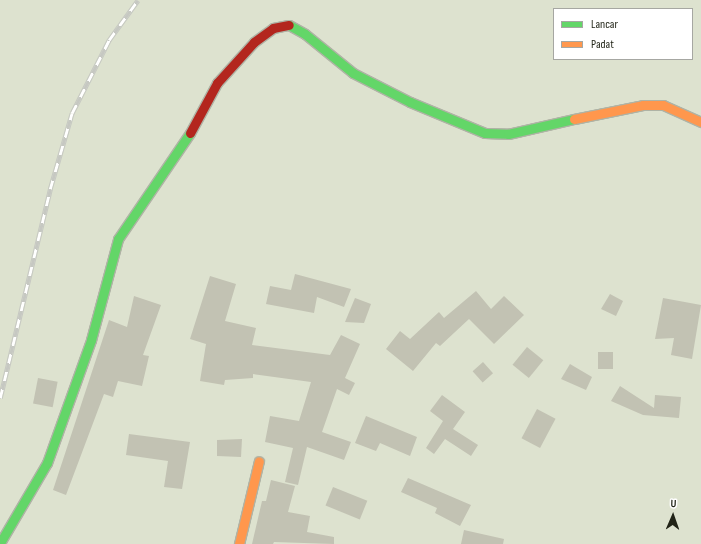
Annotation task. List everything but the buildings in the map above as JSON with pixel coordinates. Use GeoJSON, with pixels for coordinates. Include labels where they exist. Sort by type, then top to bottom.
{"type":"FeatureCollection","features":[{"type":"Feature","properties":{"kind":"street"},"geometry":{"type":"LineString","coordinates":[[0,543],[47,462],[91,340],[118,239],[186,140],[217,82],[254,42],[273,28],[290,25],[305,34],[353,73],[410,102],[485,133],[508,134],[607,111],[643,105],[663,105],[701,122]]}},
{"type":"Feature","properties":{"kind":"street"},"geometry":{"type":"LineString","coordinates":[[239,544],[259,461]]}},
{"type":"Feature","properties":{"kind":"railway"},"geometry":{"type":"LineString","coordinates":[[0,398],[50,189],[72,113],[109,40],[138,0]]}},
{"type":"Feature","properties":{"kind":"traffic: fast"},"geometry":{"type":"LineString","coordinates":[[289,25],[305,34],[353,73],[410,102],[485,133],[508,134],[574,119]]}},
{"type":"Feature","properties":{"kind":"traffic: fast"},"geometry":{"type":"LineString","coordinates":[[0,543],[47,463],[91,340],[118,239],[190,133]]}},
{"type":"Feature","properties":{"kind":"traffic: slow"},"geometry":{"type":"LineString","coordinates":[[574,119],[643,105],[663,105],[701,122]]}},
{"type":"Feature","properties":{"kind":"traffic: slow"},"geometry":{"type":"LineString","coordinates":[[239,544],[259,461]]}},
{"type":"Feature","properties":{"kind":"traffic: jam"},"geometry":{"type":"LineString","coordinates":[[190,133],[217,83],[254,42],[273,28],[289,25]]}}]}
